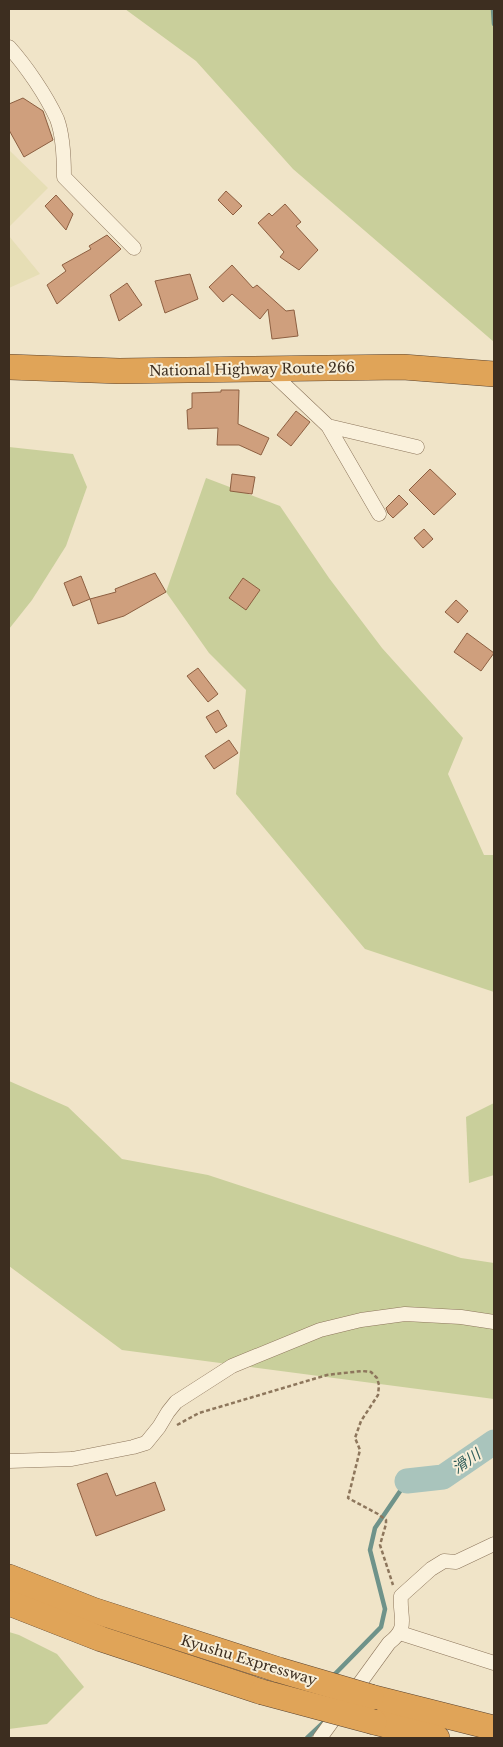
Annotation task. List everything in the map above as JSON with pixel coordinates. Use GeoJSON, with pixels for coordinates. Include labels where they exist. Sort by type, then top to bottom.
{"type":"FeatureCollection","features":[{"type":"Feature","properties":{"kind":"highway","name":"National Highway Route 266"},"geometry":{"type":"LineString","coordinates":[[9,367],[119,372],[403,367],[494,374]]}},
{"type":"Feature","properties":{"kind":"highway","name":"Kyushu Expressway"},"geometry":{"type":"LineString","coordinates":[[9,1577],[93,1610],[279,1670],[371,1697],[494,1728]]}},
{"type":"Feature","properties":{"kind":"highway","name":"Kyushu Expressway"},"geometry":{"type":"LineString","coordinates":[[9,1603],[101,1639],[262,1692],[437,1738]]}},
{"type":"Feature","properties":{"kind":"street"},"geometry":{"type":"LineString","coordinates":[[9,48],[38,86],[57,120],[64,158],[64,177],[134,248]]}},
{"type":"Feature","properties":{"kind":"street"},"geometry":{"type":"LineString","coordinates":[[268,369],[328,426],[379,514]]}},
{"type":"Feature","properties":{"kind":"street"},"geometry":{"type":"LineString","coordinates":[[328,426],[376,436],[417,447],[408,445],[328,426]]}},
{"type":"Feature","properties":{"kind":"street"},"geometry":{"type":"LineString","coordinates":[[9,1461],[72,1459],[146,1443],[176,1402],[200,1386],[232,1366],[320,1330],[361,1320],[404,1314],[461,1317],[494,1322]]}},
{"type":"Feature","properties":{"kind":"street"},"geometry":{"type":"LineString","coordinates":[[320,1738],[389,1643],[400,1633],[403,1622],[401,1596],[431,1569],[444,1561],[456,1562],[494,1544]]}},
{"type":"Feature","properties":{"kind":"street"},"geometry":{"type":"LineString","coordinates":[[400,1633],[494,1663]]}},
{"type":"Feature","properties":{"kind":"path"},"geometry":{"type":"LineString","coordinates":[[176,1426],[198,1413],[327,1374],[371,1372],[377,1378],[379,1385],[378,1395],[361,1421],[355,1438],[360,1450],[348,1498],[386,1520],[380,1545],[381,1552],[395,1590],[401,1596]]}},
{"type":"Feature","properties":{"kind":"shaded area"},"geometry":{"type":"Polygon","coordinates":[[[9,150],[48,188],[9,227],[9,150]]]}},
{"type":"Feature","properties":{"kind":"shaded area"},"geometry":{"type":"Polygon","coordinates":[[[9,236],[40,274],[9,288],[9,236]]]}},
{"type":"Feature","properties":{"kind":"green space"},"geometry":{"type":"Polygon","coordinates":[[[125,9],[494,9],[494,342],[293,169],[196,61],[125,9]]]}},
{"type":"Feature","properties":{"kind":"green space"},"geometry":{"type":"Polygon","coordinates":[[[9,447],[73,454],[87,487],[66,546],[32,600],[9,629],[9,447]]]}},
{"type":"Feature","properties":{"kind":"green space"},"geometry":{"type":"Polygon","coordinates":[[[206,478],[280,506],[329,578],[382,648],[463,738],[448,774],[484,855],[494,855],[494,992],[365,949],[236,794],[246,690],[209,653],[166,592],[206,478]]]}},
{"type":"Feature","properties":{"kind":"green space"},"geometry":{"type":"Polygon","coordinates":[[[9,1081],[68,1107],[122,1159],[208,1175],[461,1258],[494,1263],[494,1399],[122,1350],[9,1266],[9,1081]]]}},
{"type":"Feature","properties":{"kind":"green space"},"geometry":{"type":"Polygon","coordinates":[[[494,1103],[494,1175],[469,1183],[466,1117],[494,1103]]]}},
{"type":"Feature","properties":{"kind":"green space"},"geometry":{"type":"Polygon","coordinates":[[[9,1632],[57,1654],[84,1687],[47,1724],[9,1729],[9,1632]]]}},
{"type":"Feature","properties":{"kind":"building"},"geometry":{"type":"Polygon","coordinates":[[[23,98],[43,111],[53,140],[24,157],[9,130],[9,104],[23,98]]]}},
{"type":"Feature","properties":{"kind":"building"},"geometry":{"type":"Polygon","coordinates":[[[226,191],[242,206],[233,215],[218,200],[226,191]]]}},
{"type":"Feature","properties":{"kind":"building"},"geometry":{"type":"Polygon","coordinates":[[[56,195],[73,214],[66,230],[45,206],[56,195]]]}},
{"type":"Feature","properties":{"kind":"building"},"geometry":{"type":"Polygon","coordinates":[[[285,204],[301,222],[296,226],[318,250],[299,270],[280,257],[284,252],[258,223],[269,213],[272,216],[285,204]]]}},
{"type":"Feature","properties":{"kind":"building"},"geometry":{"type":"Polygon","coordinates":[[[107,235],[121,249],[57,304],[47,285],[66,271],[62,265],[91,249],[89,246],[107,235]]]}},
{"type":"Feature","properties":{"kind":"building"},"geometry":{"type":"Polygon","coordinates":[[[232,265],[253,288],[257,285],[286,311],[294,310],[298,336],[272,339],[268,309],[260,319],[232,294],[223,302],[209,287],[232,265]]]}},
{"type":"Feature","properties":{"kind":"building"},"geometry":{"type":"Polygon","coordinates":[[[190,274],[198,299],[165,313],[155,281],[190,274]]]}},
{"type":"Feature","properties":{"kind":"building"},"geometry":{"type":"Polygon","coordinates":[[[127,283],[142,305],[119,321],[110,295],[127,283]]]}},
{"type":"Feature","properties":{"kind":"building"},"geometry":{"type":"Polygon","coordinates":[[[221,390],[239,390],[238,424],[269,438],[261,455],[239,445],[217,445],[218,428],[188,429],[187,410],[192,408],[192,393],[221,392],[221,390]]]}},
{"type":"Feature","properties":{"kind":"building"},"geometry":{"type":"Polygon","coordinates":[[[296,411],[310,422],[291,446],[277,435],[296,411]]]}},
{"type":"Feature","properties":{"kind":"building"},"geometry":{"type":"Polygon","coordinates":[[[430,469],[456,494],[434,515],[409,490],[430,469]]]}},
{"type":"Feature","properties":{"kind":"building"},"geometry":{"type":"Polygon","coordinates":[[[232,474],[255,477],[252,494],[230,491],[232,474]]]}},
{"type":"Feature","properties":{"kind":"building"},"geometry":{"type":"Polygon","coordinates":[[[399,495],[408,504],[393,518],[386,508],[399,495]]]}},
{"type":"Feature","properties":{"kind":"building"},"geometry":{"type":"Polygon","coordinates":[[[424,529],[433,539],[423,548],[414,538],[424,529]]]}},
{"type":"Feature","properties":{"kind":"building"},"geometry":{"type":"Polygon","coordinates":[[[155,573],[166,592],[124,616],[98,624],[90,599],[116,592],[115,589],[155,573]]]}},
{"type":"Feature","properties":{"kind":"building"},"geometry":{"type":"Polygon","coordinates":[[[81,576],[90,599],[73,606],[64,583],[81,576]]]}},
{"type":"Feature","properties":{"kind":"building"},"geometry":{"type":"Polygon","coordinates":[[[243,578],[260,590],[246,610],[229,598],[243,578]]]}},
{"type":"Feature","properties":{"kind":"building"},"geometry":{"type":"Polygon","coordinates":[[[456,600],[468,611],[458,623],[445,612],[456,600]]]}},
{"type":"Feature","properties":{"kind":"building"},"geometry":{"type":"Polygon","coordinates":[[[467,633],[494,653],[481,671],[454,652],[467,633]]]}},
{"type":"Feature","properties":{"kind":"building"},"geometry":{"type":"Polygon","coordinates":[[[198,668],[218,694],[208,702],[187,676],[198,668]]]}},
{"type":"Feature","properties":{"kind":"building"},"geometry":{"type":"Polygon","coordinates":[[[218,710],[227,726],[216,733],[206,717],[218,710]]]}},
{"type":"Feature","properties":{"kind":"building"},"geometry":{"type":"Polygon","coordinates":[[[229,740],[238,753],[214,769],[205,756],[229,740]]]}},
{"type":"Feature","properties":{"kind":"building"},"geometry":{"type":"Polygon","coordinates":[[[107,1473],[116,1496],[155,1482],[165,1510],[96,1536],[77,1484],[107,1473]]]}},
{"type":"Feature","properties":{"kind":"waterway"},"geometry":{"type":"LineString","coordinates":[[493,9],[494,24]]}},
{"type":"Feature","properties":{"kind":"waterway","name":"滑川"},"geometry":{"type":"LineString","coordinates":[[407,1481],[443,1477],[494,1442]]}},
{"type":"Feature","properties":{"kind":"waterway"},"geometry":{"type":"LineString","coordinates":[[333,1676],[381,1627],[385,1609],[370,1550],[375,1528],[407,1481]]}},
{"type":"Feature","properties":{"kind":"waterway"},"geometry":{"type":"LineString","coordinates":[[307,1738],[324,1722]]}}]}
